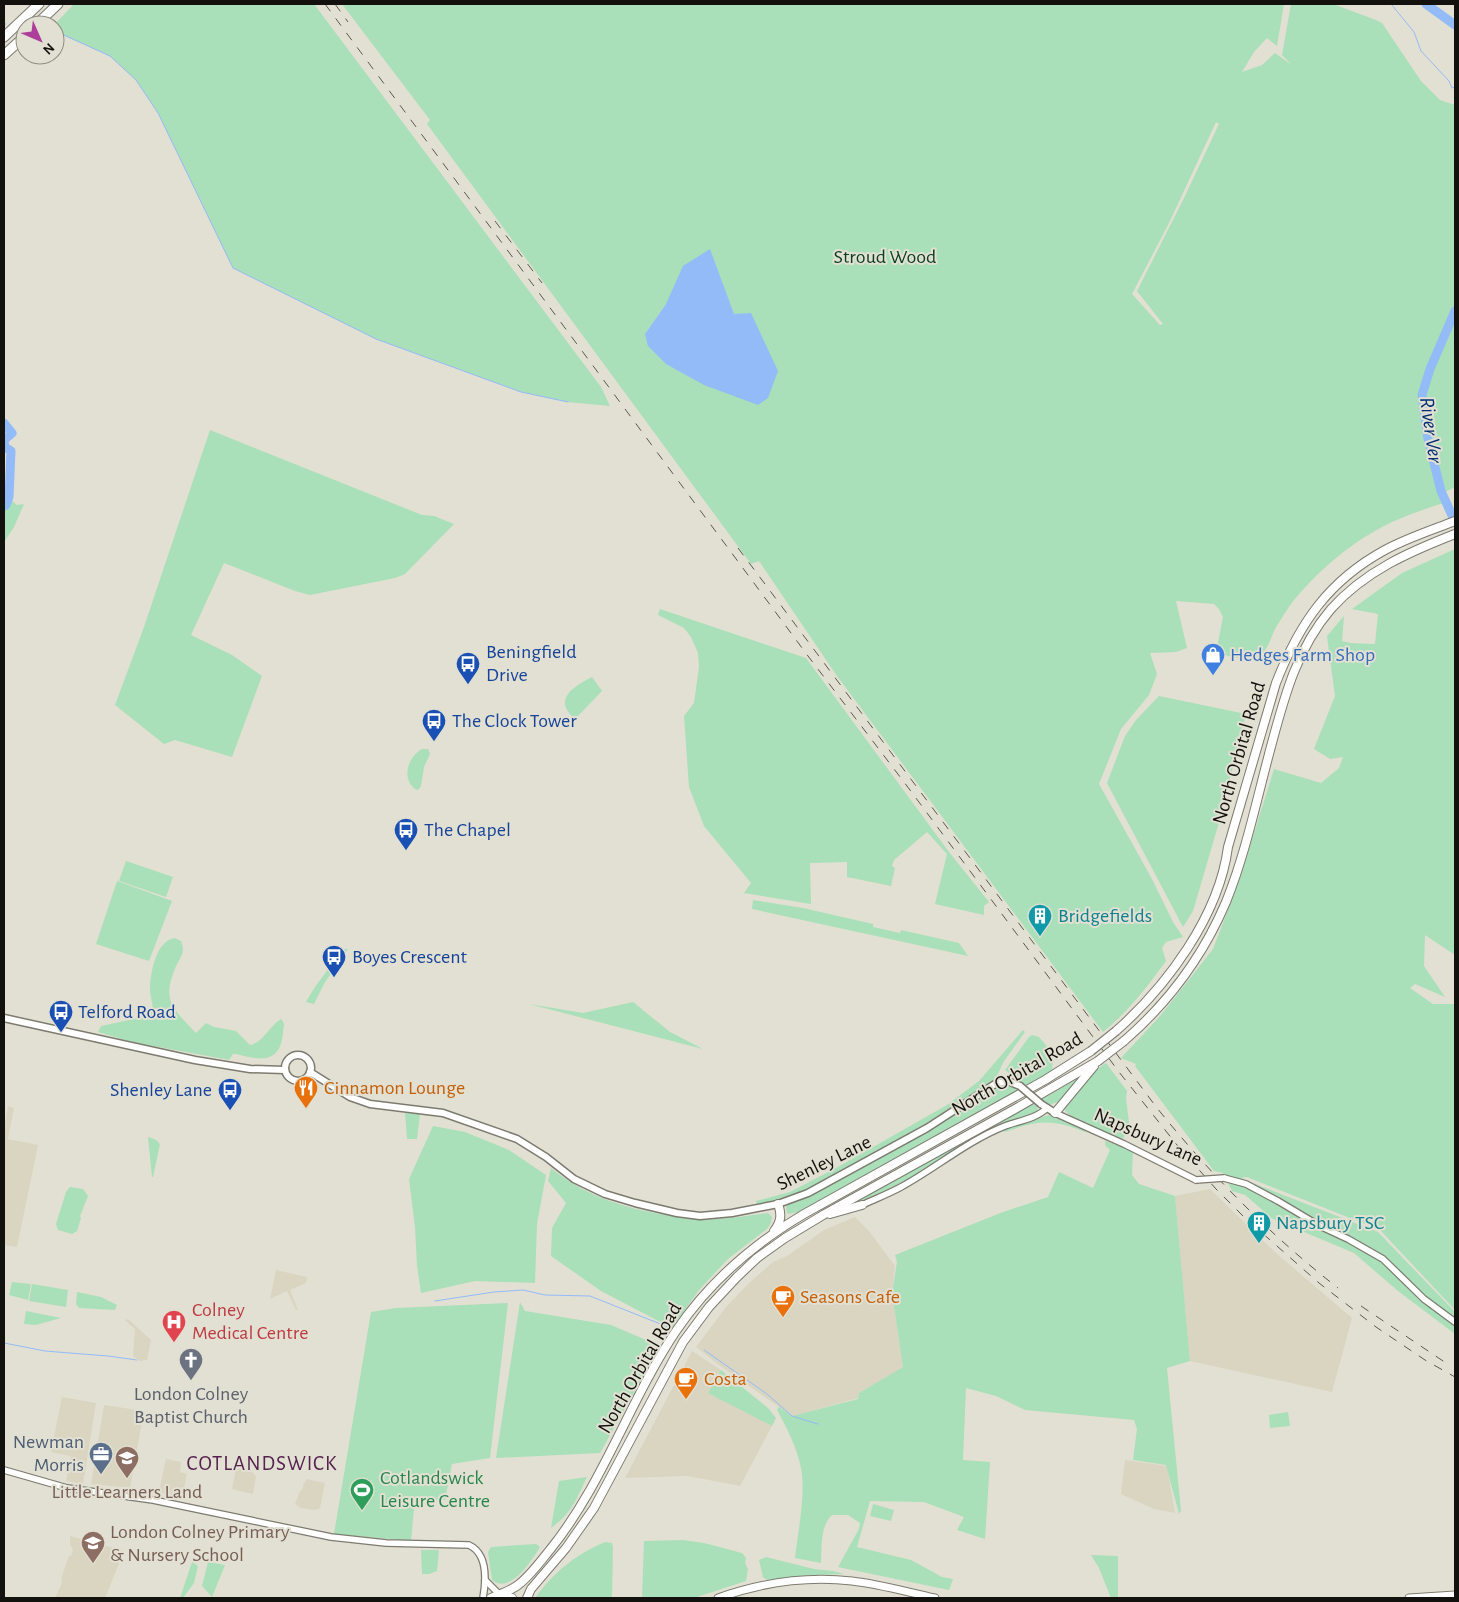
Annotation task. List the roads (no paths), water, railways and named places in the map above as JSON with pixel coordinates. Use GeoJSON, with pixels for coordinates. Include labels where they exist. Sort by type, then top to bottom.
{"type":"FeatureCollection","features":[{"type":"Feature","properties":{"kind":"highway"},"geometry":{"type":"LineString","coordinates":[[4,37],[39,4]]}},
{"type":"Feature","properties":{"kind":"highway"},"geometry":{"type":"LineString","coordinates":[[46,15],[58,4]]}},
{"type":"Feature","properties":{"kind":"highway"},"geometry":{"type":"LineString","coordinates":[[4,55],[15,45]]}},
{"type":"Feature","properties":{"kind":"highway","name":"North Orbital Road"},"geometry":{"type":"LineString","coordinates":[[492,1598],[523,1581],[570,1524],[658,1361],[690,1312],[708,1289],[734,1264],[773,1233],[804,1214],[1045,1080],[1091,1051],[1116,1032],[1135,1014],[1175,967],[1193,940],[1208,911],[1226,862],[1228,847],[1276,683],[1285,658],[1306,619],[1336,586],[1358,567],[1403,541],[1452,522]]}},
{"type":"Feature","properties":{"kind":"highway","name":"North Orbital Road"},"geometry":{"type":"LineString","coordinates":[[526,1598],[531,1589],[566,1548],[594,1508],[679,1348],[722,1292],[757,1258],[823,1215],[1015,1109],[1098,1060],[1124,1041],[1151,1016],[1184,976],[1213,930],[1225,903],[1237,870],[1287,688],[1313,633],[1339,601],[1368,576],[1408,553],[1454,534]]}},
{"type":"Feature","properties":{"kind":"highway"},"geometry":{"type":"LineString","coordinates":[[1055,1113],[1098,1060]]}},
{"type":"Feature","properties":{"kind":"highway"},"geometry":{"type":"LineString","coordinates":[[773,1233],[779,1224],[781,1212],[778,1204]]}},
{"type":"Feature","properties":{"kind":"highway"},"geometry":{"type":"LineString","coordinates":[[823,1215],[862,1205]]}},
{"type":"Feature","properties":{"kind":"highway"},"geometry":{"type":"LineString","coordinates":[[781,1212],[789,1217],[804,1214]]}},
{"type":"Feature","properties":{"kind":"highway"},"geometry":{"type":"LineString","coordinates":[[500,1595],[512,1598]]}},
{"type":"Feature","properties":{"kind":"main road"},"geometry":{"type":"LineString","coordinates":[[4,1018],[207,1063],[250,1069],[285,1070]]}},
{"type":"Feature","properties":{"kind":"main road"},"geometry":{"type":"LineString","coordinates":[[300,1055],[310,1062],[310,1072],[306,1078],[295,1081],[288,1077],[285,1070],[289,1059],[300,1055]]}},
{"type":"Feature","properties":{"kind":"main road","name":"Shenley Lane"},"geometry":{"type":"LineString","coordinates":[[310,1072],[350,1097],[370,1104],[443,1113],[517,1139],[539,1152],[565,1173],[605,1194],[678,1213],[700,1216],[778,1204],[808,1193],[939,1121],[995,1084],[1008,1080],[1020,1086],[1055,1113]]}},
{"type":"Feature","properties":{"kind":"main road"},"geometry":{"type":"LineString","coordinates":[[718,1598],[760,1586],[791,1581],[824,1579],[852,1581],[935,1598]]}},
{"type":"Feature","properties":{"kind":"main road"},"geometry":{"type":"LineString","coordinates":[[1409,1598],[1455,1595]]}},
{"type":"Feature","properties":{"kind":"street"},"geometry":{"type":"LineString","coordinates":[[862,1205],[902,1187],[953,1153],[987,1135],[1040,1114],[1044,1106]]}},
{"type":"Feature","properties":{"kind":"street","name":"Napsbury Lane"},"geometry":{"type":"LineString","coordinates":[[1055,1113],[1124,1144],[1196,1180],[1224,1178],[1246,1184],[1320,1226],[1348,1238],[1383,1259],[1430,1303],[1455,1322]]}},
{"type":"Feature","properties":{"kind":"street"},"geometry":{"type":"LineString","coordinates":[[4,1470],[66,1488],[153,1500],[331,1537],[386,1543],[469,1545],[476,1549],[482,1557],[483,1598]]}},
{"type":"Feature","properties":{"kind":"street"},"geometry":{"type":"LineString","coordinates":[[484,1580],[500,1595]]}},
{"type":"Feature","properties":{"kind":"water"},"geometry":{"type":"Polygon","coordinates":[[[710,249],[734,314],[751,313],[778,371],[768,398],[758,405],[704,385],[666,364],[648,346],[645,334],[666,304],[683,266],[710,249]]]}},
{"type":"Feature","properties":{"kind":"waterway","name":"River Ver"},"geometry":{"type":"LineString","coordinates":[[1391,4],[1414,32],[1421,51],[1449,81],[1452,88],[1455,87]]}},
{"type":"Feature","properties":{"kind":"waterway","name":"River Ver"},"geometry":{"type":"LineString","coordinates":[[1426,4],[1455,25]]}},
{"type":"Feature","properties":{"kind":"waterway"},"geometry":{"type":"LineString","coordinates":[[65,36],[110,56],[136,80],[158,113],[233,268],[376,339],[521,392],[568,402]]}},
{"type":"Feature","properties":{"kind":"waterway","name":"River Ver"},"geometry":{"type":"LineString","coordinates":[[1455,311],[1430,369],[1422,395],[1428,439],[1441,491],[1455,522]]}},
{"type":"Feature","properties":{"kind":"waterway"},"geometry":{"type":"LineString","coordinates":[[4,423],[12,433],[4,440]]}},
{"type":"Feature","properties":{"kind":"waterway"},"geometry":{"type":"LineString","coordinates":[[4,442],[5,447],[11,451],[9,497],[4,506]]}},
{"type":"Feature","properties":{"kind":"waterway"},"geometry":{"type":"LineString","coordinates":[[435,1301],[494,1292],[523,1290],[545,1295],[590,1296],[668,1327]]}},
{"type":"Feature","properties":{"kind":"waterway"},"geometry":{"type":"LineString","coordinates":[[4,1343],[45,1351],[137,1360]]}},
{"type":"Feature","properties":{"kind":"waterway"},"geometry":{"type":"LineString","coordinates":[[704,1350],[767,1394],[792,1416],[818,1424]]}},
{"type":"Feature","properties":{"kind":"railway"},"geometry":{"type":"LineString","coordinates":[[325,4],[808,656],[1119,1072],[1177,1145],[1244,1217],[1319,1283],[1376,1327],[1425,1360],[1455,1377]]}},
{"type":"Feature","properties":{"kind":"railway"},"geometry":{"type":"LineString","coordinates":[[335,4],[348,22]]}},
{"type":"Feature","properties":{"kind":"railway"},"geometry":{"type":"LineString","coordinates":[[495,221],[542,283]]}},
{"type":"Feature","properties":{"kind":"railway"},"geometry":{"type":"LineString","coordinates":[[738,548],[1177,1133],[1242,1203],[1289,1247],[1338,1288]]}},
{"type":"Feature","properties":{"kind":"railway"},"geometry":{"type":"LineString","coordinates":[[1361,1306],[1449,1365]]}},
{"type":"Feature","properties":{"kind":"place","name":"Hedges Farm Shop"},"geometry":{"type":"Point","coordinates":[1213,676]}},
{"type":"Feature","properties":{"kind":"place","name":"Beningfield Drive"},"geometry":{"type":"Point","coordinates":[468,685]}},
{"type":"Feature","properties":{"kind":"place","name":"The Clock Tower"},"geometry":{"type":"Point","coordinates":[434,742]}},
{"type":"Feature","properties":{"kind":"place","name":"The Chapel"},"geometry":{"type":"Point","coordinates":[406,851]}},
{"type":"Feature","properties":{"kind":"place","name":"Bridgefields"},"geometry":{"type":"Point","coordinates":[1040,937]}},
{"type":"Feature","properties":{"kind":"place","name":"Boyes Crescent"},"geometry":{"type":"Point","coordinates":[334,978]}},
{"type":"Feature","properties":{"kind":"place","name":"Telford Road"},"geometry":{"type":"Point","coordinates":[61,1033]}},
{"type":"Feature","properties":{"kind":"place","name":"Cinnamon Lounge"},"geometry":{"type":"Point","coordinates":[306,1109]}},
{"type":"Feature","properties":{"kind":"place","name":"Shenley Lane"},"geometry":{"type":"Point","coordinates":[230,1111]}},
{"type":"Feature","properties":{"kind":"place","name":"Napsbury TSC"},"geometry":{"type":"Point","coordinates":[1259,1244]}},
{"type":"Feature","properties":{"kind":"place","name":"Seasons Cafe"},"geometry":{"type":"Point","coordinates":[783,1318]}},
{"type":"Feature","properties":{"kind":"place","name":"Colney Medical Centre"},"geometry":{"type":"Point","coordinates":[174,1343]}},
{"type":"Feature","properties":{"kind":"place","name":"London Colney Baptist Church"},"geometry":{"type":"Point","coordinates":[191,1381]}},
{"type":"Feature","properties":{"kind":"place","name":"Costa"},"geometry":{"type":"Point","coordinates":[686,1400]}},
{"type":"Feature","properties":{"kind":"place","name":"Newman Morris"},"geometry":{"type":"Point","coordinates":[101,1475]}},
{"type":"Feature","properties":{"kind":"place","name":"Little Learners Land"},"geometry":{"type":"Point","coordinates":[127,1479]}},
{"type":"Feature","properties":{"kind":"place","name":"Cotlandswick Leisure Centre"},"geometry":{"type":"Point","coordinates":[362,1511]}},
{"type":"Feature","properties":{"kind":"place","name":"London Colney Primary & Nursery School"},"geometry":{"type":"Point","coordinates":[93,1564]}},
{"type":"Feature","properties":{"kind":"district","name":"COTLANDSWICK"},"geometry":{"type":"Point","coordinates":[262,1463]}},
{"type":"Feature","properties":{"kind":"park label","name":"Stroud Wood"},"geometry":{"type":"Point","coordinates":[885,257]}}]}
